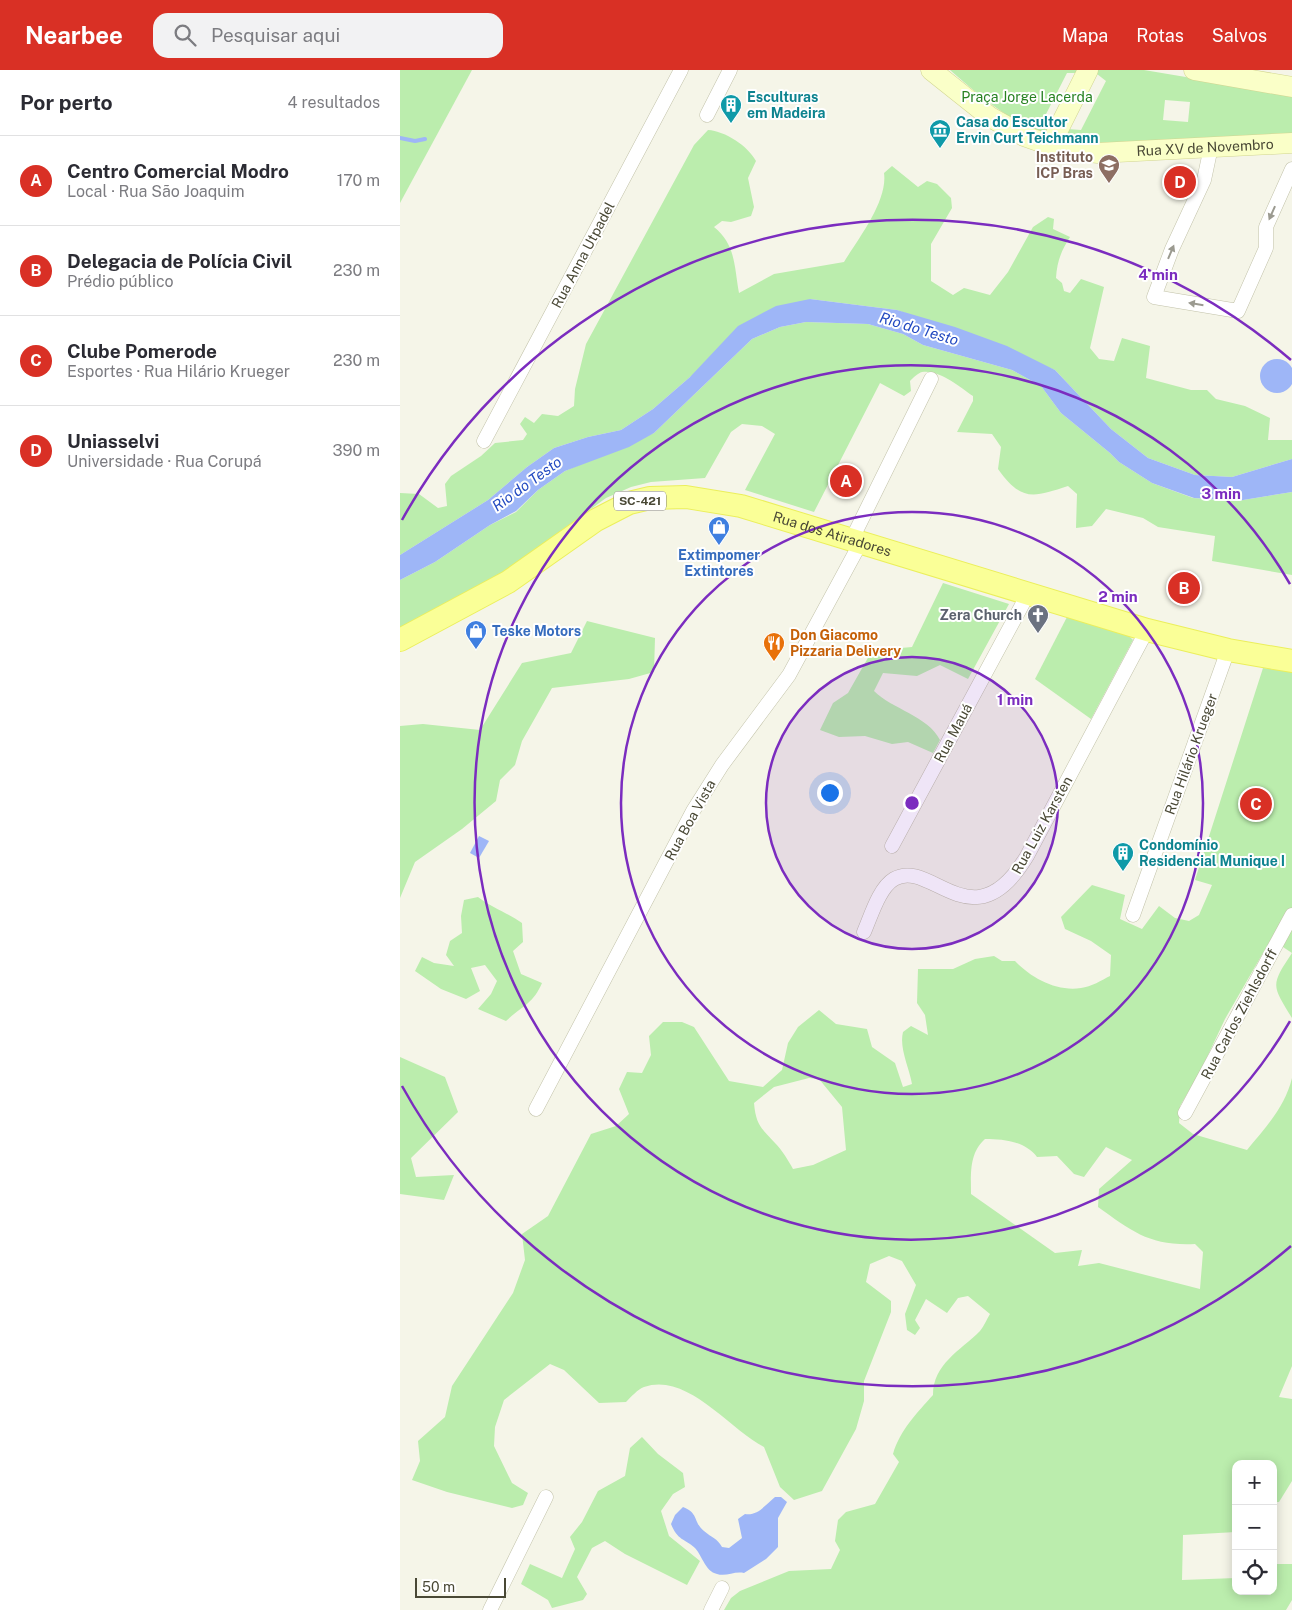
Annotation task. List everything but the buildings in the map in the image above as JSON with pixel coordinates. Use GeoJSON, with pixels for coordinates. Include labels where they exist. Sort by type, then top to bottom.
{"type":"FeatureCollection","features":[{"type":"Feature","properties":{"kind":"main road","name":"Rua XV de Novembro"},"geometry":{"type":"LineString","coordinates":[[931,70],[990,118],[1024,136],[1050,146],[1076,152],[1098,153],[1292,143]]}},
{"type":"Feature","properties":{"kind":"main road"},"geometry":{"type":"LineString","coordinates":[[1050,146],[1088,70]]}},
{"type":"Feature","properties":{"kind":"main road"},"geometry":{"type":"LineString","coordinates":[[1194,70],[1270,77],[1292,87]]}},
{"type":"Feature","properties":{"kind":"main road","name":"Rua dos Atiradores"},"geometry":{"type":"LineString","coordinates":[[400,640],[529,569],[604,515],[629,503],[650,498],[686,497],[710,499],[856,541],[1147,630],[1228,650],[1292,661]]}},
{"type":"Feature","properties":{"kind":"street","name":"Rua Anna Utpadel"},"geometry":{"type":"LineString","coordinates":[[484,441],[681,70]]}},
{"type":"Feature","properties":{"kind":"street"},"geometry":{"type":"LineString","coordinates":[[708,115],[730,70]]}},
{"type":"Feature","properties":{"kind":"street"},"geometry":{"type":"LineString","coordinates":[[1211,147],[1204,180],[1172,249],[1154,297],[1238,311],[1266,248],[1266,227],[1292,169]]}},
{"type":"Feature","properties":{"kind":"street","name":"Rua Boa Vista"},"geometry":{"type":"LineString","coordinates":[[536,1109],[693,811],[722,765],[789,675],[856,541],[931,380]]}},
{"type":"Feature","properties":{"kind":"street","name":"Rua Mauá"},"geometry":{"type":"LineString","coordinates":[[892,846],[1028,594]]}},
{"type":"Feature","properties":{"kind":"street","name":"Rua Luiz Karsten"},"geometry":{"type":"LineString","coordinates":[[864,932],[886,888],[893,880],[902,876],[918,878],[954,893],[979,897],[991,894],[1011,880],[1027,856],[1147,630]]}},
{"type":"Feature","properties":{"kind":"street","name":"Rua Hilário Krueger"},"geometry":{"type":"LineString","coordinates":[[1133,915],[1228,650]]}},
{"type":"Feature","properties":{"kind":"street","name":"Rua Carlos Ziehlsdorff"},"geometry":{"type":"LineString","coordinates":[[1185,1113],[1292,915]]}},
{"type":"Feature","properties":{"kind":"street"},"geometry":{"type":"LineString","coordinates":[[490,1610],[546,1497]]}},
{"type":"Feature","properties":{"kind":"street"},"geometry":{"type":"LineString","coordinates":[[711,1610],[722,1588]]}},
{"type":"Feature","properties":{"kind":"green space"},"geometry":{"type":"Polygon","coordinates":[[[400,70],[472,70],[400,203],[400,70]]]}},
{"type":"Feature","properties":{"kind":"green space","name":"Praça Jorge Lacerda"},"geometry":{"type":"Polygon","coordinates":[[[950,70],[1144,70],[1292,95],[1292,136],[1100,143],[1054,136],[1018,121],[1001,111],[950,70]],[[1067,73],[1044,118],[1051,126],[1079,73],[1067,73]],[[1097,74],[1068,129],[1081,130],[1106,81],[1097,74]],[[1165,100],[1163,120],[1188,122],[1190,102],[1165,100]]]}},
{"type":"Feature","properties":{"kind":"green space"},"geometry":{"type":"Polygon","coordinates":[[[708,130],[729,136],[748,150],[756,161],[748,178],[754,207],[751,216],[731,222],[722,221],[714,227],[721,234],[730,249],[735,265],[739,293],[774,274],[844,262],[877,207],[884,184],[884,173],[892,166],[918,187],[927,181],[937,184],[951,198],[952,208],[931,244],[931,281],[953,295],[964,288],[990,295],[1008,272],[1033,227],[1048,217],[1054,219],[1053,229],[1070,237],[1058,262],[1056,278],[1062,283],[1064,291],[1070,293],[1081,279],[1104,287],[1090,348],[1099,359],[1114,361],[1122,338],[1150,346],[1146,378],[1191,390],[1207,390],[1216,399],[1245,406],[1270,418],[1268,440],[1292,440],[1292,459],[1232,477],[1195,475],[1148,458],[1111,429],[1055,370],[897,310],[810,299],[690,377],[653,409],[621,430],[588,437],[554,448],[527,467],[488,500],[400,555],[400,493],[419,494],[438,508],[447,506],[445,484],[451,476],[481,456],[495,443],[523,440],[527,434],[520,424],[525,417],[534,423],[542,414],[558,416],[574,406],[575,389],[586,344],[694,145],[708,130]]]}},
{"type":"Feature","properties":{"kind":"green space"},"geometry":{"type":"Polygon","coordinates":[[[806,322],[868,324],[903,334],[923,345],[1012,370],[1041,386],[1061,413],[1119,462],[1152,483],[1193,498],[1237,501],[1292,492],[1292,575],[1212,561],[1215,536],[1158,527],[1143,518],[1106,509],[1092,526],[1076,528],[1077,494],[1068,486],[1036,494],[1021,492],[1014,487],[998,469],[1001,447],[992,434],[957,432],[973,401],[973,396],[942,376],[935,373],[922,372],[910,381],[911,391],[904,396],[880,383],[814,512],[745,490],[775,434],[762,426],[742,424],[731,432],[705,478],[651,482],[631,487],[606,498],[507,570],[400,631],[400,580],[435,562],[490,525],[516,512],[538,490],[565,471],[654,433],[752,339],[780,327],[806,322]]]}},
{"type":"Feature","properties":{"kind":"green space"},"geometry":{"type":"Polygon","coordinates":[[[943,583],[1009,604],[968,679],[940,665],[917,676],[883,673],[874,691],[890,703],[919,719],[934,732],[940,740],[933,753],[908,742],[892,744],[865,736],[839,737],[820,730],[833,703],[848,693],[869,656],[912,647],[943,583]]]}},
{"type":"Feature","properties":{"kind":"green space"},"geometry":{"type":"Polygon","coordinates":[[[1067,617],[1129,636],[1133,640],[1091,719],[1035,679],[1067,617]]]}},
{"type":"Feature","properties":{"kind":"green space"},"geometry":{"type":"Polygon","coordinates":[[[587,621],[655,638],[654,672],[629,679],[552,688],[522,741],[515,765],[500,780],[496,801],[462,829],[415,862],[400,898],[400,726],[423,724],[480,730],[522,663],[571,653],[587,621]]]}},
{"type":"Feature","properties":{"kind":"green space"},"geometry":{"type":"Polygon","coordinates":[[[1263,668],[1292,672],[1292,953],[1271,939],[1225,1019],[1201,1070],[1180,1106],[1179,1123],[1193,1134],[1247,1150],[1280,1107],[1292,1078],[1292,1366],[1279,1397],[1292,1399],[1292,1481],[1279,1502],[1277,1502],[1277,1460],[1232,1460],[1232,1532],[1183,1535],[1182,1580],[1232,1578],[1232,1595],[1277,1595],[1277,1564],[1292,1564],[1292,1600],[1286,1610],[724,1610],[731,1598],[740,1591],[789,1571],[831,1569],[840,1550],[835,1541],[838,1520],[846,1512],[875,1504],[899,1462],[893,1454],[900,1437],[933,1395],[934,1384],[943,1366],[980,1331],[990,1314],[968,1296],[958,1298],[947,1313],[926,1299],[915,1320],[920,1328],[915,1335],[907,1330],[905,1314],[916,1285],[902,1261],[889,1256],[870,1264],[866,1282],[891,1301],[891,1312],[864,1381],[864,1401],[856,1429],[822,1491],[794,1500],[780,1487],[764,1447],[691,1394],[676,1387],[660,1384],[642,1388],[626,1402],[599,1403],[564,1370],[550,1364],[504,1400],[495,1427],[494,1446],[512,1483],[528,1493],[523,1505],[512,1508],[447,1492],[412,1480],[420,1461],[418,1441],[445,1417],[452,1386],[513,1293],[525,1260],[522,1234],[548,1216],[591,1134],[616,1126],[629,1114],[619,1089],[627,1072],[642,1073],[651,1055],[649,1036],[663,1022],[682,1022],[694,1027],[729,1081],[763,1087],[782,1070],[788,1043],[798,1027],[819,1010],[836,1024],[867,1029],[872,1047],[895,1063],[903,1087],[912,1084],[903,1051],[903,1032],[911,1026],[928,1035],[925,1015],[917,1003],[918,969],[953,969],[975,959],[994,956],[1002,961],[1015,961],[1029,973],[1054,986],[1072,989],[1089,986],[1110,976],[1111,955],[1091,941],[1065,929],[1061,917],[1092,885],[1125,895],[1120,919],[1142,929],[1159,906],[1175,918],[1189,921],[1199,915],[1212,885],[1195,880],[1263,668]],[[809,1078],[774,1087],[754,1103],[760,1126],[780,1149],[793,1169],[813,1165],[846,1150],[842,1107],[819,1079],[809,1078]],[[985,1139],[976,1151],[971,1172],[971,1194],[1055,1253],[1082,1250],[1078,1266],[1099,1263],[1200,1289],[1203,1252],[1195,1244],[1166,1243],[1143,1236],[1098,1207],[1099,1189],[1132,1160],[1106,1147],[1084,1177],[1074,1174],[1057,1156],[1037,1157],[1020,1144],[985,1139]]]}},
{"type":"Feature","properties":{"kind":"green space"},"geometry":{"type":"Polygon","coordinates":[[[478,897],[522,923],[523,942],[513,951],[521,974],[542,983],[535,996],[506,1021],[478,1009],[491,994],[497,981],[485,965],[471,968],[480,991],[466,999],[441,989],[415,971],[422,957],[434,963],[454,966],[446,955],[450,941],[462,933],[461,916],[464,900],[478,897]]]}},
{"type":"Feature","properties":{"kind":"green space"},"geometry":{"type":"Polygon","coordinates":[[[1292,953],[1292,1018],[1280,999],[1276,985],[1280,972],[1292,953]]]}},
{"type":"Feature","properties":{"kind":"green space"},"geometry":{"type":"Polygon","coordinates":[[[400,1057],[445,1077],[458,1112],[411,1158],[416,1177],[454,1175],[444,1200],[400,1194],[400,1057]]]}},
{"type":"Feature","properties":{"kind":"green space"},"geometry":{"type":"Polygon","coordinates":[[[642,1437],[658,1454],[683,1473],[685,1487],[673,1494],[661,1511],[669,1536],[700,1561],[687,1585],[625,1554],[605,1541],[592,1548],[577,1577],[587,1594],[583,1600],[552,1608],[548,1600],[521,1584],[530,1564],[562,1578],[575,1549],[570,1537],[582,1522],[598,1491],[625,1476],[630,1448],[642,1437]]]}},
{"type":"Feature","properties":{"kind":"water","name":"Rio do Testo"},"geometry":{"type":"Polygon","coordinates":[[[810,299],[897,310],[955,327],[1007,346],[1055,370],[1111,429],[1148,458],[1195,475],[1232,477],[1292,459],[1292,492],[1237,501],[1194,498],[1152,483],[1119,462],[1061,413],[1041,386],[1012,370],[923,345],[903,334],[868,324],[806,322],[780,327],[752,339],[654,433],[629,447],[565,471],[538,490],[516,511],[490,525],[435,562],[400,580],[400,555],[488,500],[527,467],[554,448],[588,437],[621,430],[653,409],[690,377],[738,326],[776,306],[810,299]]]}},
{"type":"Feature","properties":{"kind":"water"},"geometry":{"type":"Polygon","coordinates":[[[1277,359],[1284,360],[1293,369],[1293,383],[1289,388],[1284,392],[1277,393],[1270,392],[1265,388],[1261,383],[1260,376],[1261,369],[1265,364],[1270,360],[1277,359]]]}},
{"type":"Feature","properties":{"kind":"water"},"geometry":{"type":"Polygon","coordinates":[[[479,836],[489,841],[479,858],[470,853],[479,836]]]}},
{"type":"Feature","properties":{"kind":"water"},"geometry":{"type":"Polygon","coordinates":[[[775,1497],[781,1497],[787,1502],[778,1518],[778,1547],[766,1559],[744,1573],[724,1575],[710,1570],[695,1548],[679,1536],[671,1524],[675,1515],[683,1507],[688,1509],[704,1531],[722,1547],[729,1548],[742,1538],[738,1519],[745,1514],[758,1512],[775,1497]]]}},
{"type":"Feature","properties":{"kind":"waterway"},"geometry":{"type":"LineString","coordinates":[[400,138],[415,141],[425,139]]}},
{"type":"Feature","properties":{"kind":"place","name":"Esculturas em Madeira"},"geometry":{"type":"Point","coordinates":[731,124]}},
{"type":"Feature","properties":{"kind":"place","name":"Casa do Escultor Ervin Curt Teichmann"},"geometry":{"type":"Point","coordinates":[940,149]}},
{"type":"Feature","properties":{"kind":"place","name":"Uniasselvi"},"geometry":{"type":"Point","coordinates":[1180,182]}},
{"type":"Feature","properties":{"kind":"place","name":"Instituto ICP Bras"},"geometry":{"type":"Point","coordinates":[1109,184]}},
{"type":"Feature","properties":{"kind":"place","name":"Centro Comercial Modro"},"geometry":{"type":"Point","coordinates":[846,481]}},
{"type":"Feature","properties":{"kind":"place","name":"Extimpomer Extintores"},"geometry":{"type":"Point","coordinates":[719,546]}},
{"type":"Feature","properties":{"kind":"place","name":"Delegacia de Polícia Civil"},"geometry":{"type":"Point","coordinates":[1184,588]}},
{"type":"Feature","properties":{"kind":"place","name":"Zera Church"},"geometry":{"type":"Point","coordinates":[1038,634]}},
{"type":"Feature","properties":{"kind":"place","name":"Teske Motors"},"geometry":{"type":"Point","coordinates":[476,650]}},
{"type":"Feature","properties":{"kind":"place","name":"Don Giacomo Pizzaria Delivery"},"geometry":{"type":"Point","coordinates":[774,662]}},
{"type":"Feature","properties":{"kind":"place","name":"Clube Pomerode"},"geometry":{"type":"Point","coordinates":[1256,804]}},
{"type":"Feature","properties":{"kind":"place","name":"Condomínio Residencial Munique I"},"geometry":{"type":"Point","coordinates":[1123,872]}}]}
